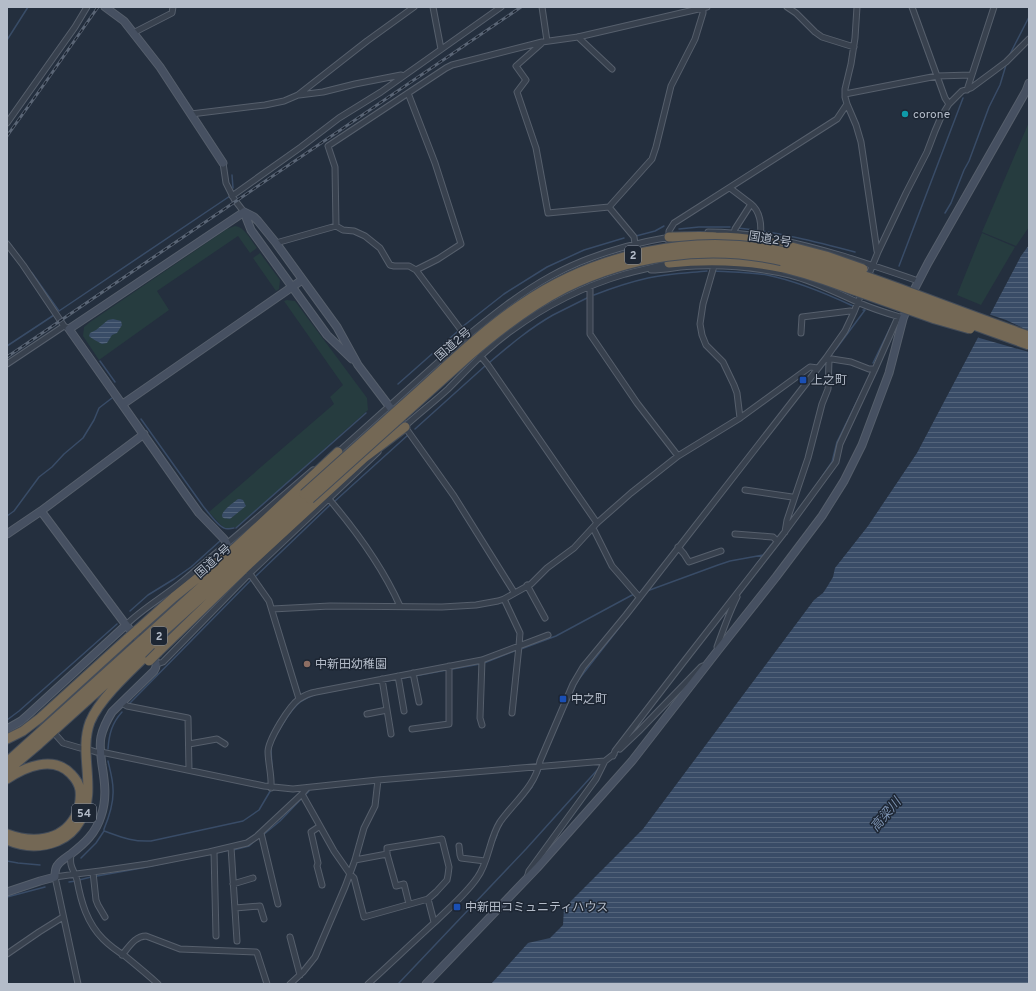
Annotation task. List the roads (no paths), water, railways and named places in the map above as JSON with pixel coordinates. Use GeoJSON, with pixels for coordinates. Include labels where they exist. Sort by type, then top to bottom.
{"type":"FeatureCollection","features":[{"type":"Feature","properties":{"kind":"highway"},"geometry":{"type":"LineString","coordinates":[[669,237],[716,237],[769,242],[826,256],[1007,324],[1029,336]]}},
{"type":"Feature","properties":{"kind":"highway","name":"国道2号"},"geometry":{"type":"LineString","coordinates":[[7,771],[235,567],[307,497],[464,350],[502,318],[522,304],[541,292],[582,271],[622,257],[644,252],[687,246],[710,244],[754,247],[789,253],[841,268],[1029,336]]}},
{"type":"Feature","properties":{"kind":"highway","name":"国道2号"},"geometry":{"type":"LineString","coordinates":[[7,762],[469,356],[526,311],[584,279],[624,265],[645,260],[687,254],[710,253],[753,256],[793,263],[874,288],[1029,346]]}},
{"type":"Feature","properties":{"kind":"highway"},"geometry":{"type":"LineString","coordinates":[[670,264],[687,261],[722,261],[756,263],[784,268],[825,280],[935,319],[1029,346]]}},
{"type":"Feature","properties":{"kind":"highway"},"geometry":{"type":"LineString","coordinates":[[90,722],[102,706],[154,658],[249,564],[358,463],[405,427]]}},
{"type":"Feature","properties":{"kind":"highway"},"geometry":{"type":"LineString","coordinates":[[7,739],[23,731],[40,718],[174,597],[235,548],[338,452]]}},
{"type":"Feature","properties":{"kind":"highway","name":"54"},"geometry":{"type":"LineString","coordinates":[[7,840],[16,844],[32,846],[49,844],[70,833],[79,822],[85,810],[88,795],[86,745],[90,722],[99,707],[112,690],[235,567]]}},
{"type":"Feature","properties":{"kind":"highway"},"geometry":{"type":"LineString","coordinates":[[7,744],[52,722]]}},
{"type":"Feature","properties":{"kind":"highway"},"geometry":{"type":"LineString","coordinates":[[7,779],[30,766],[38,764],[52,764],[64,768],[74,777],[80,789],[80,795],[79,808],[76,815],[72,822],[61,832],[45,839],[37,840],[21,839],[7,834]]}},
{"type":"Feature","properties":{"kind":"street"},"geometry":{"type":"LineString","coordinates":[[7,123],[87,7]]}},
{"type":"Feature","properties":{"kind":"street"},"geometry":{"type":"LineString","coordinates":[[105,7],[124,21],[160,67],[223,164],[226,184],[232,196],[244,212],[251,230],[327,335],[358,365]]}},
{"type":"Feature","properties":{"kind":"street"},"geometry":{"type":"LineString","coordinates":[[133,33],[172,14],[173,7]]}},
{"type":"Feature","properties":{"kind":"street"},"geometry":{"type":"LineString","coordinates":[[191,114],[265,105],[284,101],[298,95],[367,41],[414,7]]}},
{"type":"Feature","properties":{"kind":"street"},"geometry":{"type":"LineString","coordinates":[[433,7],[441,48]]}},
{"type":"Feature","properties":{"kind":"street"},"geometry":{"type":"LineString","coordinates":[[232,196],[339,118],[381,92],[441,48],[501,7]]}},
{"type":"Feature","properties":{"kind":"street"},"geometry":{"type":"LineString","coordinates":[[542,7],[545,42]]}},
{"type":"Feature","properties":{"kind":"street"},"geometry":{"type":"LineString","coordinates":[[545,42],[516,66],[526,80],[517,92],[536,148],[548,213],[609,207],[652,159],[671,86],[695,39],[705,7]]}},
{"type":"Feature","properties":{"kind":"street"},"geometry":{"type":"LineString","coordinates":[[336,226],[335,167],[328,146],[452,65],[545,42],[578,37],[705,7]]}},
{"type":"Feature","properties":{"kind":"street"},"geometry":{"type":"LineString","coordinates":[[787,7],[796,13],[822,37],[854,47]]}},
{"type":"Feature","properties":{"kind":"street"},"geometry":{"type":"LineString","coordinates":[[857,7],[854,47],[845,94],[847,104],[861,142],[878,252]]}},
{"type":"Feature","properties":{"kind":"street"},"geometry":{"type":"LineString","coordinates":[[912,7],[945,98],[949,104]]}},
{"type":"Feature","properties":{"kind":"street"},"geometry":{"type":"LineString","coordinates":[[967,90],[970,75],[994,7]]}},
{"type":"Feature","properties":{"kind":"street"},"geometry":{"type":"LineString","coordinates":[[578,37],[612,69]]}},
{"type":"Feature","properties":{"kind":"street"},"geometry":{"type":"LineString","coordinates":[[368,984],[457,901],[478,878],[498,826],[524,794],[532,781],[573,684],[583,667],[639,598],[818,368],[827,359],[845,331],[872,265],[927,152],[938,124],[949,104],[962,91],[971,88],[1006,62],[1029,39]]}},
{"type":"Feature","properties":{"kind":"street"},"geometry":{"type":"LineString","coordinates":[[298,95],[323,92],[355,84],[404,75]]}},
{"type":"Feature","properties":{"kind":"street"},"geometry":{"type":"LineString","coordinates":[[845,94],[938,76],[970,75]]}},
{"type":"Feature","properties":{"kind":"street"},"geometry":{"type":"LineString","coordinates":[[613,756],[615,751],[776,540],[784,532],[836,462],[840,444],[918,281],[1029,83]]}},
{"type":"Feature","properties":{"kind":"street"},"geometry":{"type":"LineString","coordinates":[[408,93],[435,163],[461,244],[438,259],[416,270]]}},
{"type":"Feature","properties":{"kind":"street"},"geometry":{"type":"LineString","coordinates":[[154,658],[162,662],[248,572],[329,499],[447,389],[481,355],[510,331],[552,304],[590,286],[625,274],[670,264],[669,231],[674,223],[837,119],[847,104]]}},
{"type":"Feature","properties":{"kind":"street"},"geometry":{"type":"LineString","coordinates":[[730,188],[754,206],[761,223],[761,232]]}},
{"type":"Feature","properties":{"kind":"street"},"geometry":{"type":"LineString","coordinates":[[734,233],[751,204]]}},
{"type":"Feature","properties":{"kind":"street"},"geometry":{"type":"LineString","coordinates":[[609,207],[634,237],[635,244]]}},
{"type":"Feature","properties":{"kind":"street"},"geometry":{"type":"LineString","coordinates":[[244,212],[254,217],[276,243],[337,327],[358,365],[405,427],[454,496],[514,592]]}},
{"type":"Feature","properties":{"kind":"street"},"geometry":{"type":"LineString","coordinates":[[7,364],[67,327],[244,212]]}},
{"type":"Feature","properties":{"kind":"street"},"geometry":{"type":"LineString","coordinates":[[276,243],[336,226],[343,230],[354,231],[365,236],[380,248],[390,265],[409,266],[416,270],[481,355],[597,523]]}},
{"type":"Feature","properties":{"kind":"street"},"geometry":{"type":"LineString","coordinates":[[7,729],[36,712],[138,614],[178,586],[228,546],[325,459],[338,452],[487,319],[533,287],[571,266],[593,257],[635,244],[669,237],[697,233],[761,232],[872,265],[918,281]]}},
{"type":"Feature","properties":{"kind":"street"},"geometry":{"type":"LineString","coordinates":[[7,244],[199,513],[224,539],[228,546]]}},
{"type":"Feature","properties":{"kind":"street"},"geometry":{"type":"LineString","coordinates":[[820,285],[830,252]]}},
{"type":"Feature","properties":{"kind":"street"},"geometry":{"type":"LineString","coordinates":[[642,270],[714,266],[752,268],[771,271],[790,275],[820,285],[858,302],[901,318]]}},
{"type":"Feature","properties":{"kind":"street"},"geometry":{"type":"LineString","coordinates":[[714,266],[703,304],[700,324],[706,345],[723,362],[734,385],[737,393],[740,418]]}},
{"type":"Feature","properties":{"kind":"street"},"geometry":{"type":"LineString","coordinates":[[122,404],[302,280]]}},
{"type":"Feature","properties":{"kind":"street"},"geometry":{"type":"LineString","coordinates":[[590,286],[590,334],[637,403],[678,456]]}},
{"type":"Feature","properties":{"kind":"street"},"geometry":{"type":"LineString","coordinates":[[801,333],[802,317],[850,311],[854,312]]}},
{"type":"Feature","properties":{"kind":"street"},"geometry":{"type":"LineString","coordinates":[[426,984],[527,879],[632,761],[776,578],[822,516],[844,481],[867,433],[889,373],[901,318]]}},
{"type":"Feature","properties":{"kind":"street"},"geometry":{"type":"LineString","coordinates":[[827,359],[851,362],[869,369],[876,369]]}},
{"type":"Feature","properties":{"kind":"street"},"geometry":{"type":"LineString","coordinates":[[784,532],[808,458],[822,404],[828,389],[827,359]]}},
{"type":"Feature","properties":{"kind":"street"},"geometry":{"type":"LineString","coordinates":[[272,609],[330,606],[442,607],[476,605],[504,599],[530,584],[547,568],[574,548],[597,523],[678,456],[740,418],[810,367],[818,368]]}},
{"type":"Feature","properties":{"kind":"street"},"geometry":{"type":"LineString","coordinates":[[7,534],[41,511],[144,434]]}},
{"type":"Feature","properties":{"kind":"street"},"geometry":{"type":"LineString","coordinates":[[745,490],[792,497],[795,496]]}},
{"type":"Feature","properties":{"kind":"street"},"geometry":{"type":"LineString","coordinates":[[329,499],[343,515],[375,558],[392,588],[400,606]]}},
{"type":"Feature","properties":{"kind":"street"},"geometry":{"type":"LineString","coordinates":[[41,511],[133,635]]}},
{"type":"Feature","properties":{"kind":"street"},"geometry":{"type":"LineString","coordinates":[[593,528],[612,566],[639,598]]}},
{"type":"Feature","properties":{"kind":"street"},"geometry":{"type":"LineString","coordinates":[[735,534],[773,537],[776,540]]}},
{"type":"Feature","properties":{"kind":"street"},"geometry":{"type":"LineString","coordinates":[[678,547],[689,562],[721,551]]}},
{"type":"Feature","properties":{"kind":"street"},"geometry":{"type":"LineString","coordinates":[[248,572],[269,601],[299,699]]}},
{"type":"Feature","properties":{"kind":"street"},"geometry":{"type":"LineString","coordinates":[[527,585],[545,618]]}},
{"type":"Feature","properties":{"kind":"street"},"geometry":{"type":"LineString","coordinates":[[719,649],[717,647],[725,623],[739,594],[739,590]]}},
{"type":"Feature","properties":{"kind":"street"},"geometry":{"type":"LineString","coordinates":[[504,599],[520,633],[512,713]]}},
{"type":"Feature","properties":{"kind":"street"},"geometry":{"type":"LineString","coordinates":[[272,788],[268,753],[271,740],[292,705],[304,696],[316,692],[482,662],[548,635]]}},
{"type":"Feature","properties":{"kind":"street"},"geometry":{"type":"LineString","coordinates":[[78,984],[55,878],[57,865],[84,844],[99,823],[104,804],[105,791],[100,739],[103,729],[112,712],[157,667],[154,658]]}},
{"type":"Feature","properties":{"kind":"street"},"geometry":{"type":"LineString","coordinates":[[482,662],[480,718],[482,725]]}},
{"type":"Feature","properties":{"kind":"street"},"geometry":{"type":"LineString","coordinates":[[90,750],[272,788],[293,790],[378,780],[605,761],[613,756],[639,731],[701,667],[708,664]]}},
{"type":"Feature","properties":{"kind":"street"},"geometry":{"type":"LineString","coordinates":[[412,729],[450,724],[449,669]]}},
{"type":"Feature","properties":{"kind":"street"},"geometry":{"type":"LineString","coordinates":[[414,675],[418,702]]}},
{"type":"Feature","properties":{"kind":"street"},"geometry":{"type":"LineString","coordinates":[[398,678],[404,711]]}},
{"type":"Feature","properties":{"kind":"street"},"geometry":{"type":"LineString","coordinates":[[382,681],[391,734]]}},
{"type":"Feature","properties":{"kind":"street"},"geometry":{"type":"LineString","coordinates":[[122,703],[126,706],[188,718],[189,770]]}},
{"type":"Feature","properties":{"kind":"street"},"geometry":{"type":"LineString","coordinates":[[367,714],[387,710]]}},
{"type":"Feature","properties":{"kind":"street"},"geometry":{"type":"LineString","coordinates":[[56,734],[63,743],[80,748]]}},
{"type":"Feature","properties":{"kind":"street"},"geometry":{"type":"LineString","coordinates":[[189,744],[217,739],[225,744]]}},
{"type":"Feature","properties":{"kind":"street"},"geometry":{"type":"LineString","coordinates":[[527,879],[529,871],[596,779],[605,761]]}},
{"type":"Feature","properties":{"kind":"street"},"geometry":{"type":"LineString","coordinates":[[290,984],[304,972],[314,956],[350,874],[364,828],[375,806],[378,780]]}},
{"type":"Feature","properties":{"kind":"street"},"geometry":{"type":"LineString","coordinates":[[7,892],[40,881],[55,878],[148,864],[231,849],[247,843],[261,835],[303,796],[307,788]]}},
{"type":"Feature","properties":{"kind":"street"},"geometry":{"type":"LineString","coordinates":[[303,796],[334,851],[354,878],[364,917],[428,899],[436,892],[447,880],[449,867],[442,839],[387,848],[387,854],[396,886],[404,884],[409,904]]}},
{"type":"Feature","properties":{"kind":"street"},"geometry":{"type":"LineString","coordinates":[[320,826],[310,832],[318,862],[316,866],[322,885]]}},
{"type":"Feature","properties":{"kind":"street"},"geometry":{"type":"LineString","coordinates":[[261,835],[278,904]]}},
{"type":"Feature","properties":{"kind":"street"},"geometry":{"type":"LineString","coordinates":[[459,846],[461,858],[485,861]]}},
{"type":"Feature","properties":{"kind":"street"},"geometry":{"type":"LineString","coordinates":[[231,849],[237,941]]}},
{"type":"Feature","properties":{"kind":"street"},"geometry":{"type":"LineString","coordinates":[[214,853],[216,936]]}},
{"type":"Feature","properties":{"kind":"street"},"geometry":{"type":"LineString","coordinates":[[71,854],[71,868],[76,874],[81,898],[88,918],[94,928],[103,939],[146,972],[158,984]]}},
{"type":"Feature","properties":{"kind":"street"},"geometry":{"type":"LineString","coordinates":[[354,860],[387,854]]}},
{"type":"Feature","properties":{"kind":"street"},"geometry":{"type":"LineString","coordinates":[[93,872],[96,900],[105,917]]}},
{"type":"Feature","properties":{"kind":"street"},"geometry":{"type":"LineString","coordinates":[[233,884],[253,878]]}},
{"type":"Feature","properties":{"kind":"street"},"geometry":{"type":"LineString","coordinates":[[428,899],[434,922]]}},
{"type":"Feature","properties":{"kind":"street"},"geometry":{"type":"LineString","coordinates":[[235,908],[260,906],[264,919]]}},
{"type":"Feature","properties":{"kind":"street"},"geometry":{"type":"LineString","coordinates":[[7,954],[63,917]]}},
{"type":"Feature","properties":{"kind":"street"},"geometry":{"type":"LineString","coordinates":[[122,955],[136,938],[143,936],[180,949],[256,952],[267,984]]}},
{"type":"Feature","properties":{"kind":"street"},"geometry":{"type":"LineString","coordinates":[[290,937],[300,975]]}},
{"type":"Feature","properties":{"kind":"water","name":"高梁川"},"geometry":{"type":"Polygon","coordinates":[[[1029,245],[1029,984],[491,984],[528,943],[550,938],[563,925],[564,908],[643,829],[814,600],[823,593],[833,577],[835,568],[868,526],[917,453],[1021,256],[1029,245]]]}},
{"type":"Feature","properties":{"kind":"water"},"geometry":{"type":"Polygon","coordinates":[[[113,319],[121,321],[122,325],[117,333],[112,335],[107,343],[102,344],[89,336],[90,333],[108,320],[113,319]]]}},
{"type":"Feature","properties":{"kind":"water"},"geometry":{"type":"Polygon","coordinates":[[[238,499],[243,500],[246,506],[230,519],[224,518],[222,514],[238,499]]]}},
{"type":"Feature","properties":{"kind":"waterway"},"geometry":{"type":"LineString","coordinates":[[7,40],[28,7]]}},
{"type":"Feature","properties":{"kind":"waterway"},"geometry":{"type":"LineString","coordinates":[[1008,58],[1029,17]]}},
{"type":"Feature","properties":{"kind":"waterway"},"geometry":{"type":"LineString","coordinates":[[945,213],[951,203],[969,161],[989,107],[1000,85],[1006,65]]}},
{"type":"Feature","properties":{"kind":"waterway"},"geometry":{"type":"LineString","coordinates":[[899,266],[963,98]]}},
{"type":"Feature","properties":{"kind":"waterway"},"geometry":{"type":"LineString","coordinates":[[232,175],[233,188]]}},
{"type":"Feature","properties":{"kind":"waterway"},"geometry":{"type":"LineString","coordinates":[[59,311],[230,196]]}},
{"type":"Feature","properties":{"kind":"waterway"},"geometry":{"type":"LineString","coordinates":[[636,236],[655,231],[664,226]]}},
{"type":"Feature","properties":{"kind":"waterway"},"geometry":{"type":"LineString","coordinates":[[679,229],[699,227],[730,227]]}},
{"type":"Feature","properties":{"kind":"waterway"},"geometry":{"type":"LineString","coordinates":[[738,228],[783,235],[855,252]]}},
{"type":"Feature","properties":{"kind":"waterway"},"geometry":{"type":"LineString","coordinates":[[462,327],[504,294],[547,267],[584,250],[624,238]]}},
{"type":"Feature","properties":{"kind":"waterway"},"geometry":{"type":"LineString","coordinates":[[7,240],[13,248]]}},
{"type":"Feature","properties":{"kind":"waterway"},"geometry":{"type":"LineString","coordinates":[[594,295],[621,285],[648,278],[707,271]]}},
{"type":"Feature","properties":{"kind":"waterway"},"geometry":{"type":"LineString","coordinates":[[715,271],[767,275],[811,288],[853,306]]}},
{"type":"Feature","properties":{"kind":"waterway"},"geometry":{"type":"LineString","coordinates":[[32,273],[59,311]]}},
{"type":"Feature","properties":{"kind":"waterway"},"geometry":{"type":"LineString","coordinates":[[490,362],[536,325],[589,297]]}},
{"type":"Feature","properties":{"kind":"waterway"},"geometry":{"type":"LineString","coordinates":[[836,349],[865,310],[863,310]]}},
{"type":"Feature","properties":{"kind":"waterway"},"geometry":{"type":"LineString","coordinates":[[7,346],[54,315]]}},
{"type":"Feature","properties":{"kind":"waterway"},"geometry":{"type":"LineString","coordinates":[[873,363],[891,326]]}},
{"type":"Feature","properties":{"kind":"waterway"},"geometry":{"type":"LineString","coordinates":[[398,384],[458,331]]}},
{"type":"Feature","properties":{"kind":"waterway"},"geometry":{"type":"LineString","coordinates":[[100,361],[115,382]]}},
{"type":"Feature","properties":{"kind":"waterway"},"geometry":{"type":"LineString","coordinates":[[415,429],[485,366]]}},
{"type":"Feature","properties":{"kind":"waterway"},"geometry":{"type":"LineString","coordinates":[[821,478],[832,462],[837,442],[865,385]]}},
{"type":"Feature","properties":{"kind":"waterway"},"geometry":{"type":"LineString","coordinates":[[7,516],[14,511],[39,477],[83,438],[94,420],[99,408],[112,398]]}},
{"type":"Feature","properties":{"kind":"waterway"},"geometry":{"type":"LineString","coordinates":[[236,528],[366,413]]}},
{"type":"Feature","properties":{"kind":"waterway"},"geometry":{"type":"LineString","coordinates":[[141,419],[213,518],[225,529],[234,528]]}},
{"type":"Feature","properties":{"kind":"waterway"},"geometry":{"type":"LineString","coordinates":[[335,501],[408,435]]}},
{"type":"Feature","properties":{"kind":"waterway"},"geometry":{"type":"LineString","coordinates":[[256,576],[331,504]]}},
{"type":"Feature","properties":{"kind":"waterway"},"geometry":{"type":"LineString","coordinates":[[130,611],[148,595],[191,567],[220,541]]}},
{"type":"Feature","properties":{"kind":"waterway"},"geometry":{"type":"LineString","coordinates":[[755,566],[771,545]]}},
{"type":"Feature","properties":{"kind":"waterway"},"geometry":{"type":"LineString","coordinates":[[647,591],[730,561],[763,555]]}},
{"type":"Feature","properties":{"kind":"waterway"},"geometry":{"type":"LineString","coordinates":[[129,704],[252,579]]}},
{"type":"Feature","properties":{"kind":"waterway"},"geometry":{"type":"LineString","coordinates":[[521,649],[556,636],[634,594]]}},
{"type":"Feature","properties":{"kind":"waterway"},"geometry":{"type":"LineString","coordinates":[[7,720],[117,624]]}},
{"type":"Feature","properties":{"kind":"waterway"},"geometry":{"type":"LineString","coordinates":[[543,759],[579,679],[622,624]]}},
{"type":"Feature","properties":{"kind":"waterway"},"geometry":{"type":"LineString","coordinates":[[484,663],[517,650]]}},
{"type":"Feature","properties":{"kind":"waterway"},"geometry":{"type":"LineString","coordinates":[[277,734],[296,706],[303,700],[316,694],[480,664]]}},
{"type":"Feature","properties":{"kind":"waterway"},"geometry":{"type":"LineString","coordinates":[[108,749],[112,729],[122,712]]}},
{"type":"Feature","properties":{"kind":"waterway"},"geometry":{"type":"LineString","coordinates":[[271,749],[272,767]]}},
{"type":"Feature","properties":{"kind":"waterway"},"geometry":{"type":"LineString","coordinates":[[104,831],[113,799],[112,782],[108,761]]}},
{"type":"Feature","properties":{"kind":"waterway"},"geometry":{"type":"LineString","coordinates":[[398,984],[526,849],[599,768]]}},
{"type":"Feature","properties":{"kind":"waterway"},"geometry":{"type":"LineString","coordinates":[[537,776],[540,771]]}},
{"type":"Feature","properties":{"kind":"waterway"},"geometry":{"type":"LineString","coordinates":[[524,796],[532,787]]}},
{"type":"Feature","properties":{"kind":"waterway"},"geometry":{"type":"LineString","coordinates":[[81,858],[96,843],[104,831],[132,840],[151,841],[243,821],[259,810],[272,788]]}},
{"type":"Feature","properties":{"kind":"waterway"},"geometry":{"type":"LineString","coordinates":[[305,795],[309,791]]}},
{"type":"Feature","properties":{"kind":"waterway"},"geometry":{"type":"LineString","coordinates":[[263,835],[280,821],[302,798]]}},
{"type":"Feature","properties":{"kind":"waterway"},"geometry":{"type":"LineString","coordinates":[[494,842],[497,835]]}},
{"type":"Feature","properties":{"kind":"waterway"},"geometry":{"type":"LineString","coordinates":[[233,850],[249,846],[258,838]]}},
{"type":"Feature","properties":{"kind":"waterway"},"geometry":{"type":"LineString","coordinates":[[215,853],[229,850]]}},
{"type":"Feature","properties":{"kind":"waterway"},"geometry":{"type":"LineString","coordinates":[[151,866],[184,859]]}},
{"type":"Feature","properties":{"kind":"waterway"},"geometry":{"type":"LineString","coordinates":[[7,861],[40,865]]}},
{"type":"Feature","properties":{"kind":"waterway"},"geometry":{"type":"LineString","coordinates":[[97,876],[147,867]]}},
{"type":"Feature","properties":{"kind":"waterway"},"geometry":{"type":"LineString","coordinates":[[79,880],[91,877]]}},
{"type":"Feature","properties":{"kind":"waterway"},"geometry":{"type":"LineString","coordinates":[[69,882],[76,881]]}},
{"type":"Feature","properties":{"kind":"waterway"},"geometry":{"type":"LineString","coordinates":[[7,897],[45,887]]}},
{"type":"Feature","properties":{"kind":"railway"},"geometry":{"type":"LineString","coordinates":[[7,136],[98,7]]}},
{"type":"Feature","properties":{"kind":"railway"},"geometry":{"type":"LineString","coordinates":[[7,357],[521,7]]}},
{"type":"Feature","properties":{"kind":"place","name":"corone"},"geometry":{"type":"Point","coordinates":[905,114]}},
{"type":"Feature","properties":{"kind":"place","name":"上之町"},"geometry":{"type":"Point","coordinates":[803,380]}},
{"type":"Feature","properties":{"kind":"place","name":"中新田幼稚園"},"geometry":{"type":"Point","coordinates":[307,664]}},
{"type":"Feature","properties":{"kind":"place","name":"中之町"},"geometry":{"type":"Point","coordinates":[563,699]}},
{"type":"Feature","properties":{"kind":"place","name":"中新田コミュニティハウス"},"geometry":{"type":"Point","coordinates":[457,907]}}]}
